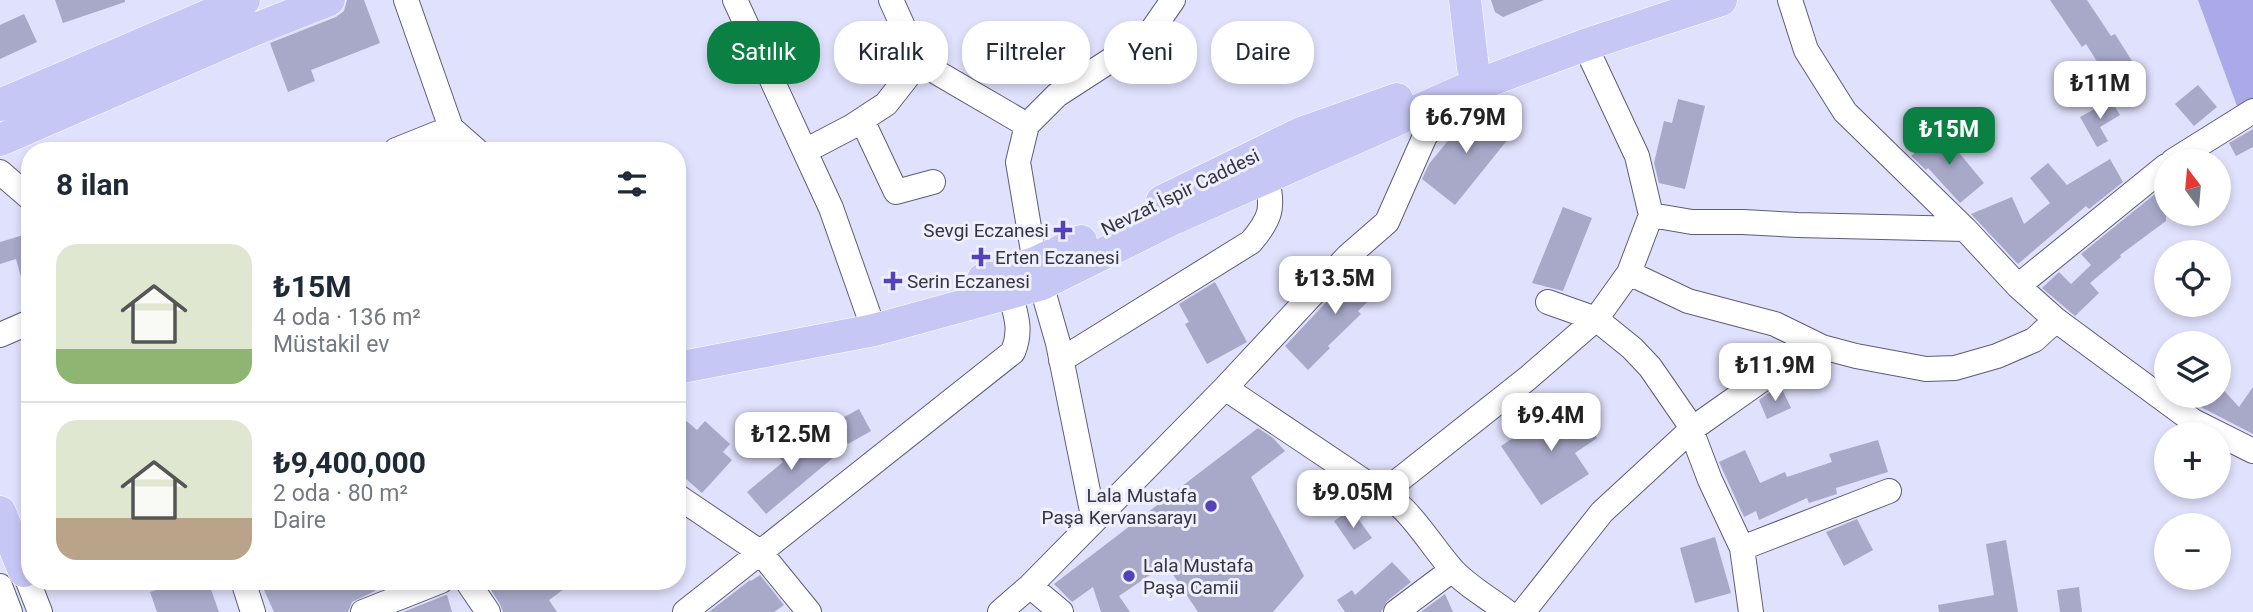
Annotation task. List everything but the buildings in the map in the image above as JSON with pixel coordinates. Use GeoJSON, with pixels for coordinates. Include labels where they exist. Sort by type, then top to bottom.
{"type":"FeatureCollection","features":[{"type":"Feature","properties":{"kind":"main road"},"geometry":{"type":"LineString","coordinates":[[0,104],[249,9],[329,0]]}},
{"type":"Feature","properties":{"kind":"main road"},"geometry":{"type":"LineString","coordinates":[[1469,79],[1664,0]]}},
{"type":"Feature","properties":{"kind":"main road"},"geometry":{"type":"LineString","coordinates":[[1469,79],[1585,45],[1721,0]]}},
{"type":"Feature","properties":{"kind":"main road"},"geometry":{"type":"LineString","coordinates":[[1464,1],[1469,79]]}},
{"type":"Feature","properties":{"kind":"main road"},"geometry":{"type":"LineString","coordinates":[[0,140],[249,9]]}},
{"type":"Feature","properties":{"kind":"main road","name":"Nevzat İspir Caddesi"},"geometry":{"type":"LineString","coordinates":[[686,345],[871,320],[905,302],[1039,274],[1267,177],[1469,79]]}},
{"type":"Feature","properties":{"kind":"main road","name":"Nevzat İspir Caddesi"},"geometry":{"type":"LineString","coordinates":[[686,366],[871,320],[1010,293],[1039,274],[1301,133],[1429,88],[1469,79]]}},
{"type":"Feature","properties":{"kind":"main road"},"geometry":{"type":"LineString","coordinates":[[0,512],[14,564]]}},
{"type":"Feature","properties":{"kind":"street"},"geometry":{"type":"LineString","coordinates":[[407,0],[451,128],[467,142]]}},
{"type":"Feature","properties":{"kind":"street"},"geometry":{"type":"LineString","coordinates":[[735,0],[831,208],[871,320]]}},
{"type":"Feature","properties":{"kind":"street"},"geometry":{"type":"LineString","coordinates":[[891,0],[900,21]]}},
{"type":"Feature","properties":{"kind":"street"},"geometry":{"type":"LineString","coordinates":[[1094,521],[1059,351],[1039,274],[1018,162],[1027,125],[1057,95],[1148,36],[1173,0]]}},
{"type":"Feature","properties":{"kind":"street"},"geometry":{"type":"LineString","coordinates":[[1790,0],[1806,50],[1845,112],[1965,229],[2018,286],[2056,320],[2193,421],[2253,451]]}},
{"type":"Feature","properties":{"kind":"street"},"geometry":{"type":"LineString","coordinates":[[1384,492],[1528,378],[1596,319],[1629,273],[1651,215],[1637,156],[1585,45]]}},
{"type":"Feature","properties":{"kind":"street"},"geometry":{"type":"LineString","coordinates":[[948,79],[1027,125]]}},
{"type":"Feature","properties":{"kind":"street"},"geometry":{"type":"LineString","coordinates":[[1000,612],[1030,586],[1225,388],[1348,256],[1387,222],[1425,136],[1469,79]]}},
{"type":"Feature","properties":{"kind":"street"},"geometry":{"type":"LineString","coordinates":[[805,151],[886,104],[902,84]]}},
{"type":"Feature","properties":{"kind":"street"},"geometry":{"type":"LineString","coordinates":[[2189,149],[2253,101]]}},
{"type":"Feature","properties":{"kind":"street"},"geometry":{"type":"LineString","coordinates":[[862,120],[896,192],[933,182]]}},
{"type":"Feature","properties":{"kind":"street"},"geometry":{"type":"LineString","coordinates":[[416,142],[451,128]]}},
{"type":"Feature","properties":{"kind":"street"},"geometry":{"type":"LineString","coordinates":[[0,172],[21,190]]}},
{"type":"Feature","properties":{"kind":"street"},"geometry":{"type":"LineString","coordinates":[[2018,286],[2154,176]]}},
{"type":"Feature","properties":{"kind":"street"},"geometry":{"type":"LineString","coordinates":[[1017,343],[1059,351],[1251,242],[1266,225],[1272,201],[1267,177]]}},
{"type":"Feature","properties":{"kind":"street"},"geometry":{"type":"LineString","coordinates":[[1651,215],[1692,222],[1965,229]]}},
{"type":"Feature","properties":{"kind":"street"},"geometry":{"type":"LineString","coordinates":[[1629,273],[1688,301],[1775,324],[1814,343],[1856,356],[1926,369],[1955,368],[1997,356],[2034,340],[2056,320]]}},
{"type":"Feature","properties":{"kind":"street"},"geometry":{"type":"LineString","coordinates":[[685,612],[1013,352],[1019,334],[1010,293]]}},
{"type":"Feature","properties":{"kind":"street"},"geometry":{"type":"LineString","coordinates":[[1548,302],[1596,319],[1650,367],[1692,429],[1710,480],[1742,548],[1751,612]]}},
{"type":"Feature","properties":{"kind":"street"},"geometry":{"type":"LineString","coordinates":[[0,335],[21,326]]}},
{"type":"Feature","properties":{"kind":"street"},"geometry":{"type":"LineString","coordinates":[[1523,612],[1602,512],[1692,429],[1814,343]]}},
{"type":"Feature","properties":{"kind":"street"},"geometry":{"type":"LineString","coordinates":[[1225,388],[1384,492],[1415,520],[1452,570],[1507,612]]}},
{"type":"Feature","properties":{"kind":"street"},"geometry":{"type":"LineString","coordinates":[[1742,548],[1889,491]]}},
{"type":"Feature","properties":{"kind":"street"},"geometry":{"type":"LineString","coordinates":[[686,502],[760,552],[809,612]]}},
{"type":"Feature","properties":{"kind":"street"},"geometry":{"type":"LineString","coordinates":[[10,612],[14,564]]}},
{"type":"Feature","properties":{"kind":"street"},"geometry":{"type":"LineString","coordinates":[[1396,612],[1452,570]]}},
{"type":"Feature","properties":{"kind":"street"},"geometry":{"type":"LineString","coordinates":[[1030,586],[1061,612]]}},
{"type":"Feature","properties":{"kind":"street"},"geometry":{"type":"LineString","coordinates":[[28,590],[40,612]]}},
{"type":"Feature","properties":{"kind":"street"},"geometry":{"type":"LineString","coordinates":[[246,590],[253,612]]}},
{"type":"Feature","properties":{"kind":"street"},"geometry":{"type":"LineString","coordinates":[[363,612],[418,590]]}},
{"type":"Feature","properties":{"kind":"street"},"geometry":{"type":"LineString","coordinates":[[473,590],[488,612]]}},
{"type":"Feature","properties":{"kind":"shaded area"},"geometry":{"type":"Polygon","coordinates":[[[2198,0],[2253,0],[2253,103],[2237,106],[2198,0]]]}},
{"type":"Feature","properties":{"kind":"place","name":"Sevgi Eczanesi"},"geometry":{"type":"Point","coordinates":[1063,230]}},
{"type":"Feature","properties":{"kind":"place","name":"Erten Eczanesi"},"geometry":{"type":"Point","coordinates":[981,257]}},
{"type":"Feature","properties":{"kind":"place","name":"Serin Eczanesi"},"geometry":{"type":"Point","coordinates":[893,281]}},
{"type":"Feature","properties":{"kind":"place","name":"Lala Mustafa Paşa Kervansarayı"},"geometry":{"type":"Point","coordinates":[1211,506]}},
{"type":"Feature","properties":{"kind":"place","name":"Lala Mustafa Paşa Camii"},"geometry":{"type":"Point","coordinates":[1129,576]}}]}
